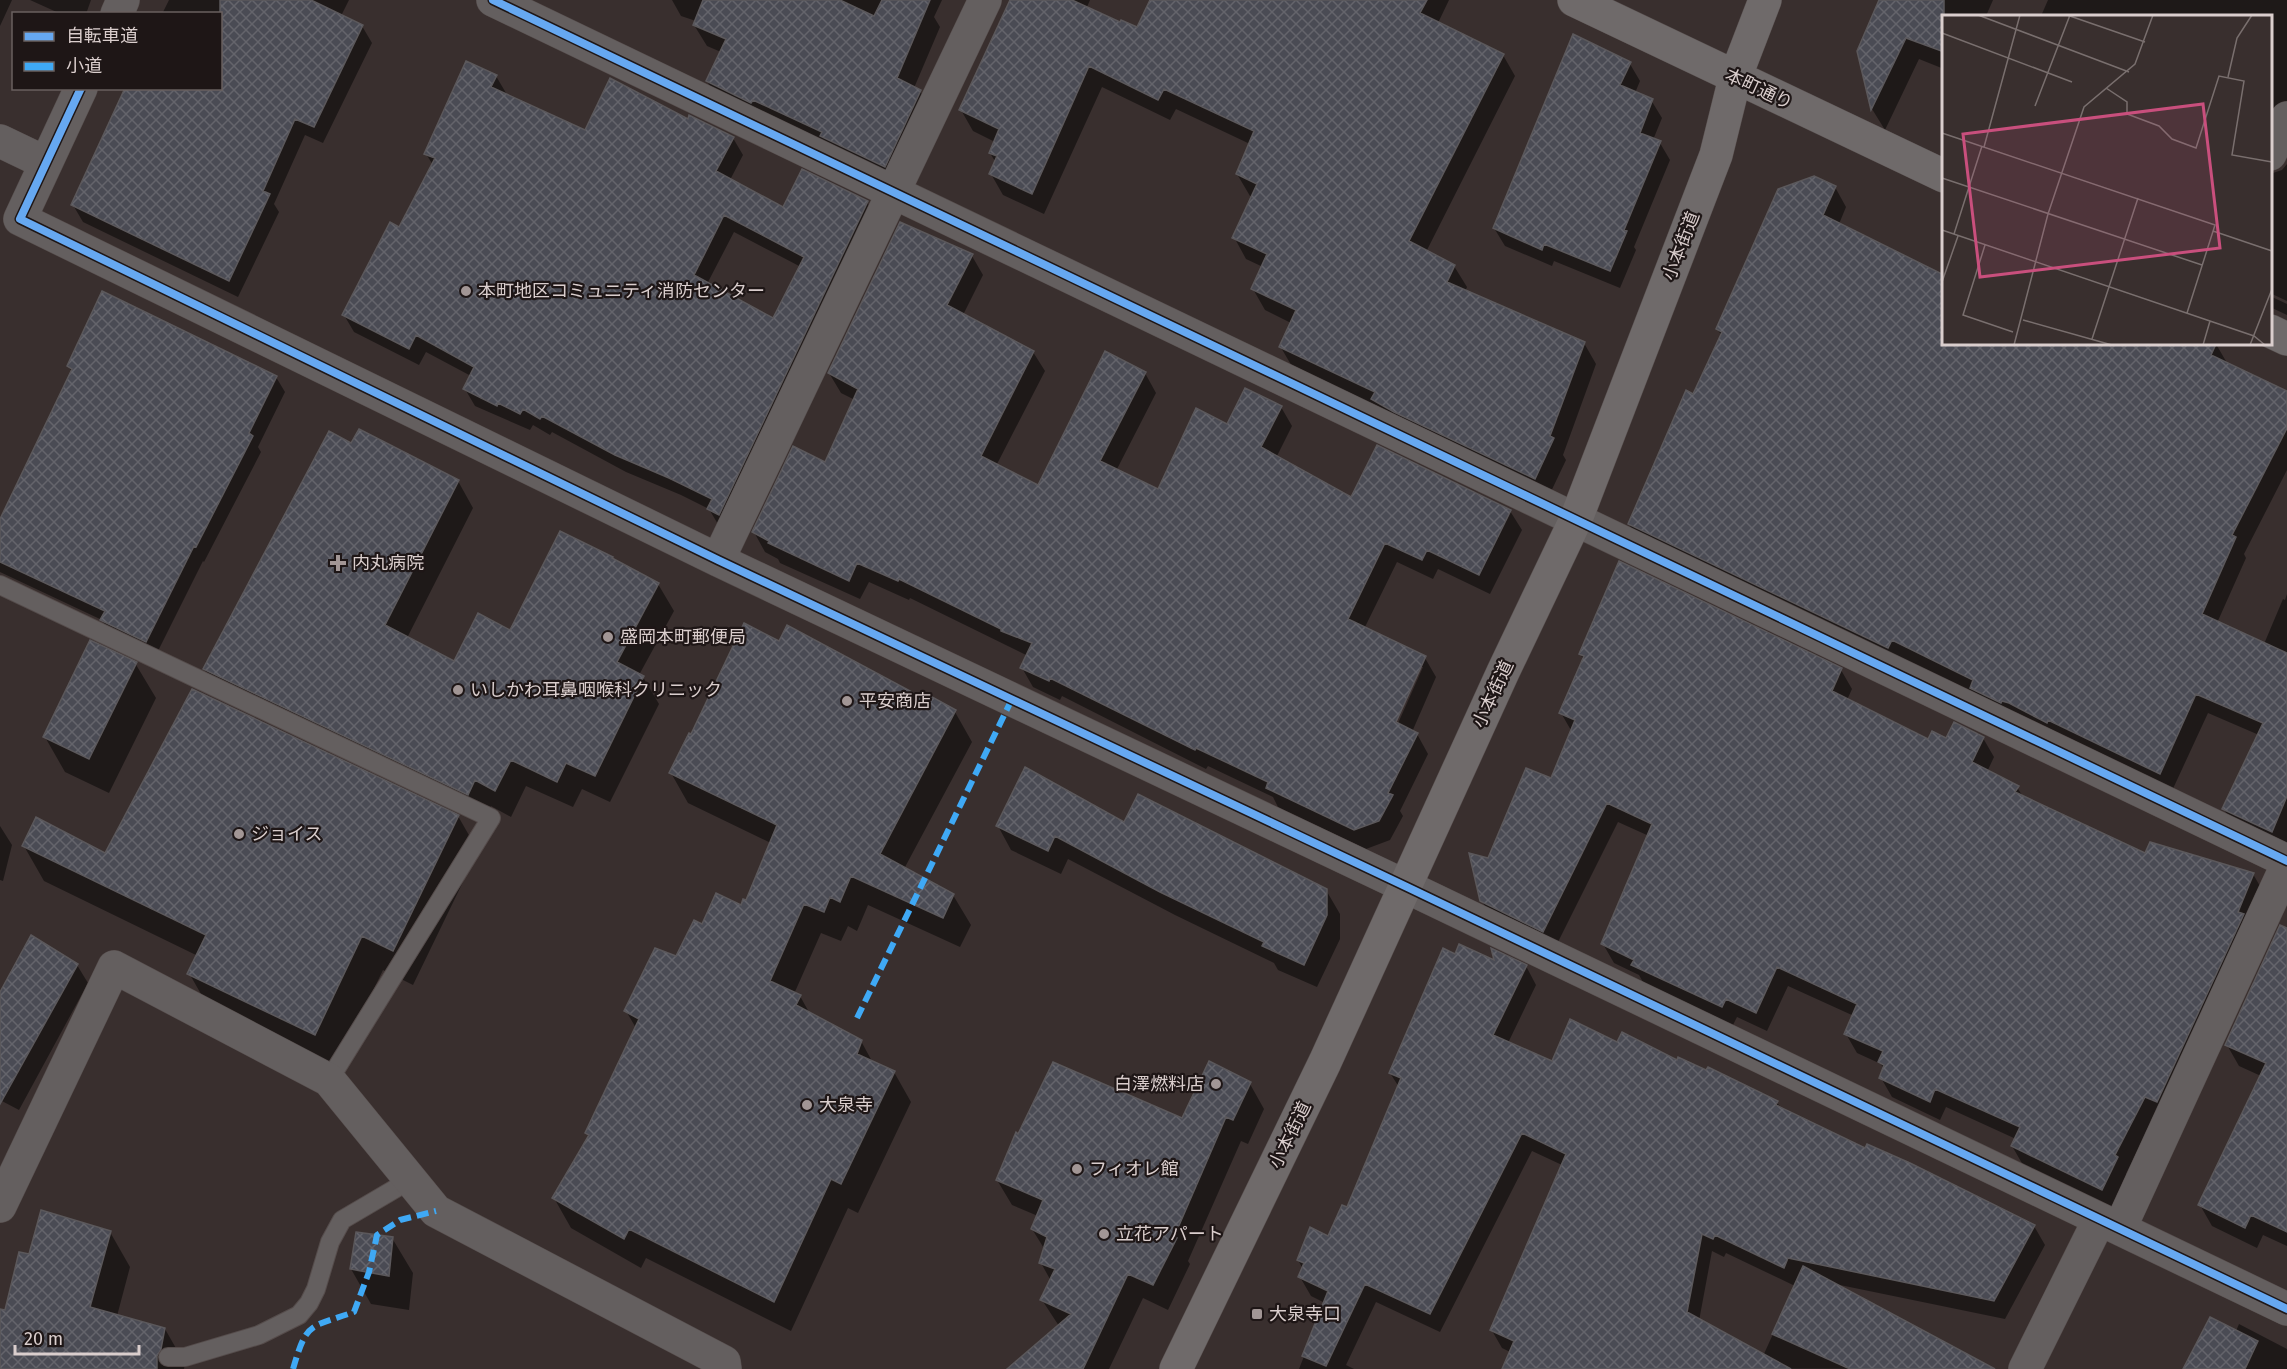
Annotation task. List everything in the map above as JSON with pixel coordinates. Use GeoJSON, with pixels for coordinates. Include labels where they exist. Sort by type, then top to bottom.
{"type":"FeatureCollection","features":[{"type":"Feature","properties":{"kind":"street"},"geometry":{"type":"LineString","coordinates":[[493,0],[2287,863],[2110,1224],[2025,1369]]}},
{"type":"Feature","properties":{"kind":"street"},"geometry":{"type":"LineString","coordinates":[[718,560],[985,0]]}},
{"type":"Feature","properties":{"kind":"street","name":"本町通り"},"geometry":{"type":"LineString","coordinates":[[1574,0],[1942,176]]}},
{"type":"Feature","properties":{"kind":"street","name":"小本街道"},"geometry":{"type":"LineString","coordinates":[[1176,1369],[1325,1062],[1503,672],[1576,519],[1716,155],[1735,78],[1764,0]]}},
{"type":"Feature","properties":{"kind":"street"},"geometry":{"type":"LineString","coordinates":[[80,90],[20,219],[718,560],[1407,886],[2287,1309]]}},
{"type":"Feature","properties":{"kind":"street"},"geometry":{"type":"LineString","coordinates":[[2272,152],[2287,118]]}},
{"type":"Feature","properties":{"kind":"street"},"geometry":{"type":"LineString","coordinates":[[0,141],[46,163]]}},
{"type":"Feature","properties":{"kind":"street"},"geometry":{"type":"LineString","coordinates":[[2272,332],[2287,339]]}},
{"type":"Feature","properties":{"kind":"street"},"geometry":{"type":"LineString","coordinates":[[0,1206],[114,967],[328,1080],[436,1211],[724,1362],[725,1369]]}},
{"type":"Feature","properties":{"kind":"lane"},"geometry":{"type":"LineString","coordinates":[[0,585],[491,818],[328,1080]]}},
{"type":"Feature","properties":{"kind":"lane"},"geometry":{"type":"LineString","coordinates":[[168,1357],[185,1356],[250,1338],[299,1315],[309,1303],[316,1289],[330,1242],[342,1220],[410,1180]]}},
{"type":"Feature","properties":{"kind":"building"},"geometry":{"type":"Polygon","coordinates":[[[220,0],[311,0],[363,25],[314,127],[295,119],[263,191],[270,194],[229,281],[71,205],[124,90],[222,90],[222,12],[220,12],[220,0]]]}},
{"type":"Feature","properties":{"kind":"building"},"geometry":{"type":"Polygon","coordinates":[[[703,0],[840,0],[874,16],[882,0],[930,0],[897,78],[921,90],[885,167],[820,136],[822,132],[753,100],[751,103],[706,81],[726,39],[693,25],[703,0]]]}},
{"type":"Feature","properties":{"kind":"building"},"geometry":{"type":"Polygon","coordinates":[[[1010,0],[1072,0],[1120,22],[1121,20],[1137,27],[1150,0],[1427,0],[1420,13],[1504,54],[1409,241],[1455,265],[1447,282],[1585,342],[1550,436],[1554,438],[1535,479],[1394,412],[1371,399],[1375,392],[1279,347],[1296,310],[1251,289],[1267,254],[1232,238],[1257,184],[1236,174],[1254,131],[1164,89],[1158,100],[1089,66],[1032,194],[989,174],[997,156],[989,153],[999,129],[959,110],[1010,0]]]}},
{"type":"Feature","properties":{"kind":"building"},"geometry":{"type":"Polygon","coordinates":[[[1879,0],[1944,0],[1942,51],[1906,38],[1871,110],[1857,51],[1879,0]]]}},
{"type":"Feature","properties":{"kind":"building"},"geometry":{"type":"Polygon","coordinates":[[[1573,34],[1631,62],[1620,85],[1653,99],[1640,133],[1661,141],[1624,230],[1627,231],[1610,271],[1544,244],[1542,250],[1493,228],[1573,34]]]}},
{"type":"Feature","properties":{"kind":"building"},"geometry":{"type":"Polygon","coordinates":[[[466,61],[497,75],[491,87],[585,130],[610,78],[688,119],[689,115],[734,137],[716,171],[783,207],[802,169],[868,201],[719,515],[707,509],[712,499],[615,455],[542,416],[540,419],[523,409],[520,414],[498,403],[497,406],[463,389],[474,367],[416,335],[409,349],[342,315],[390,222],[399,227],[435,158],[424,154],[466,61]],[[724,215],[694,275],[773,318],[804,257],[724,215]]]}},
{"type":"Feature","properties":{"kind":"building"},"geometry":{"type":"Polygon","coordinates":[[[1814,176],[1836,186],[1823,215],[1942,274],[1942,345],[2216,345],[2211,355],[2287,391],[2287,428],[2232,535],[2236,537],[2202,614],[2287,653],[2287,796],[2272,832],[2222,809],[2263,723],[2196,694],[2160,774],[2048,720],[2047,723],[2009,703],[2002,701],[2001,703],[1970,688],[1973,680],[1892,640],[1888,648],[1628,524],[1686,390],[1693,394],[1722,332],[1716,329],[1778,189],[1814,176]]]}},
{"type":"Feature","properties":{"kind":"building"},"geometry":{"type":"Polygon","coordinates":[[[900,222],[973,254],[947,305],[1034,351],[981,456],[1038,485],[1105,351],[1146,372],[1100,461],[1158,489],[1196,408],[1227,424],[1245,388],[1282,406],[1261,447],[1351,497],[1377,445],[1511,510],[1479,575],[1427,550],[1422,560],[1385,543],[1348,619],[1426,656],[1396,722],[1418,733],[1388,793],[1393,795],[1379,821],[1354,830],[1266,788],[1268,782],[1196,748],[1195,750],[1050,678],[1049,681],[1020,668],[1032,643],[1001,631],[899,579],[898,581],[857,563],[849,581],[768,543],[769,541],[752,532],[793,446],[825,462],[858,389],[828,373],[900,222]]]}},
{"type":"Feature","properties":{"kind":"building"},"geometry":{"type":"Polygon","coordinates":[[[102,291],[277,376],[249,433],[253,436],[146,642],[100,620],[105,611],[0,562],[0,519],[72,369],[67,366],[102,291]]]}},
{"type":"Feature","properties":{"kind":"building"},"geometry":{"type":"Polygon","coordinates":[[[359,429],[459,480],[385,625],[454,661],[478,613],[510,630],[560,531],[659,583],[617,662],[644,676],[595,776],[566,763],[557,782],[511,760],[495,791],[475,780],[468,795],[203,669],[329,431],[351,443],[359,429]]]}},
{"type":"Feature","properties":{"kind":"building"},"geometry":{"type":"Polygon","coordinates":[[[1619,561],[1842,668],[1832,691],[1928,739],[1932,731],[1946,738],[1954,722],[1984,737],[1972,762],[2019,786],[2015,792],[2145,853],[2150,842],[2254,873],[2238,912],[2244,914],[2157,1102],[2145,1097],[2115,1155],[2118,1157],[2102,1190],[2011,1146],[2020,1127],[1935,1089],[1930,1102],[1879,1078],[1884,1065],[1878,1062],[1883,1051],[1844,1034],[1857,1004],[1777,967],[1756,1013],[1726,999],[1722,1007],[1631,965],[1634,960],[1601,944],[1652,824],[1607,803],[1543,932],[1480,901],[1469,853],[1488,858],[1526,768],[1551,778],[1575,720],[1559,713],[1584,656],[1579,654],[1619,561]]]}},
{"type":"Feature","properties":{"kind":"building"},"geometry":{"type":"Polygon","coordinates":[[[744,623],[779,641],[787,625],[923,698],[925,693],[956,710],[880,854],[954,894],[943,918],[851,876],[840,902],[830,897],[824,912],[804,904],[770,981],[801,995],[796,1005],[862,1040],[857,1054],[895,1071],[841,1184],[831,1179],[774,1302],[629,1229],[624,1239],[552,1198],[589,1135],[585,1133],[639,1019],[624,1011],[655,948],[676,956],[694,920],[702,924],[716,893],[741,905],[743,899],[746,900],[777,825],[669,773],[689,733],[691,734],[744,623]]]}},
{"type":"Feature","properties":{"kind":"building"},"geometry":{"type":"Polygon","coordinates":[[[90,640],[137,662],[89,759],[43,737],[90,640]]]}},
{"type":"Feature","properties":{"kind":"building","name":"ジョイス"},"geometry":{"type":"Polygon","coordinates":[[[192,689],[459,815],[393,951],[362,936],[315,1035],[187,974],[206,935],[22,846],[36,817],[105,853],[192,689]]]}},
{"type":"Feature","properties":{"kind":"building"},"geometry":{"type":"Polygon","coordinates":[[[1025,767],[1124,822],[1138,794],[1327,889],[1327,915],[1304,965],[1262,946],[1264,942],[1160,892],[1055,836],[1048,851],[996,826],[1025,767]]]}},
{"type":"Feature","properties":{"kind":"building"},"geometry":{"type":"Polygon","coordinates":[[[2280,925],[2287,928],[2287,1232],[2251,1215],[2245,1228],[2198,1205],[2266,1063],[2225,1045],[2280,925]]]}},
{"type":"Feature","properties":{"kind":"building"},"geometry":{"type":"Polygon","coordinates":[[[31,935],[78,964],[0,1104],[0,992],[31,935]]]}},
{"type":"Feature","properties":{"kind":"building"},"geometry":{"type":"Polygon","coordinates":[[[1459,944],[1494,960],[1491,948],[1527,965],[1493,1035],[1552,1061],[1570,1019],[1617,1042],[1622,1032],[1677,1060],[1678,1057],[1706,1070],[1708,1067],[1778,1101],[1776,1105],[1865,1148],[1867,1144],[1910,1163],[2035,1225],[1994,1301],[1788,1258],[1784,1268],[1715,1235],[1713,1239],[1702,1234],[1687,1312],[1791,1369],[1502,1369],[1514,1341],[1490,1330],[1566,1154],[1522,1133],[1430,1314],[1365,1284],[1326,1366],[1302,1356],[1328,1291],[1298,1277],[1304,1263],[1297,1260],[1310,1227],[1328,1236],[1342,1205],[1347,1207],[1401,1078],[1389,1073],[1443,948],[1455,954],[1459,944]]]}},
{"type":"Feature","properties":{"kind":"building"},"geometry":{"type":"Polygon","coordinates":[[[1209,1061],[1251,1082],[1233,1120],[1226,1117],[1174,1237],[1177,1238],[1153,1285],[1128,1274],[1083,1369],[1007,1369],[1071,1314],[1040,1300],[1055,1269],[1039,1263],[1047,1237],[1031,1229],[1043,1200],[996,1180],[1016,1132],[1018,1134],[1053,1062],[1182,1118],[1209,1061]]]}},
{"type":"Feature","properties":{"kind":"building"},"geometry":{"type":"Polygon","coordinates":[[[41,1210],[111,1231],[90,1307],[165,1328],[161,1349],[157,1356],[157,1369],[0,1369],[0,1309],[5,1310],[19,1252],[29,1254],[41,1210]]]}},
{"type":"Feature","properties":{"kind":"building"},"geometry":{"type":"Polygon","coordinates":[[[356,1232],[393,1237],[389,1276],[350,1269],[356,1232]]]}},
{"type":"Feature","properties":{"kind":"building"},"geometry":{"type":"Polygon","coordinates":[[[1803,1266],[1995,1369],[1850,1369],[1772,1334],[1803,1266]]]}},
{"type":"Feature","properties":{"kind":"building"},"geometry":{"type":"Polygon","coordinates":[[[2210,1317],[2258,1341],[2245,1369],[2183,1369],[2210,1317]]]}},
{"type":"Feature","properties":{"kind":"marked path"},"geometry":{"type":"LineString","coordinates":[[857,1018],[1012,699]]}},
{"type":"Feature","properties":{"kind":"marked path"},"geometry":{"type":"LineString","coordinates":[[293,1369],[302,1342],[312,1328],[354,1312],[369,1272],[377,1235],[400,1220],[436,1211]]}},
{"type":"Feature","properties":{"kind":"cycle path"},"geometry":{"type":"LineString","coordinates":[[493,0],[2287,861]]}},
{"type":"Feature","properties":{"kind":"cycle path"},"geometry":{"type":"LineString","coordinates":[[80,90],[20,219],[718,560],[2287,1309]]}},
{"type":"Feature","properties":{"kind":"place","name":"本町地区コミュニティ消防センター"},"geometry":{"type":"Point","coordinates":[466,291]}},
{"type":"Feature","properties":{"kind":"place","name":"内丸病院"},"geometry":{"type":"Point","coordinates":[338,563]}},
{"type":"Feature","properties":{"kind":"place","name":"盛岡本町郵便局"},"geometry":{"type":"Point","coordinates":[608,637]}},
{"type":"Feature","properties":{"kind":"place","name":"いしかわ耳鼻咽喉科クリニック"},"geometry":{"type":"Point","coordinates":[458,690]}},
{"type":"Feature","properties":{"kind":"place","name":"平安商店"},"geometry":{"type":"Point","coordinates":[847,701]}},
{"type":"Feature","properties":{"kind":"place","name":"ジョイス"},"geometry":{"type":"Point","coordinates":[239,834]}},
{"type":"Feature","properties":{"kind":"place","name":"白澤燃料店"},"geometry":{"type":"Point","coordinates":[1216,1084]}},
{"type":"Feature","properties":{"kind":"place","name":"大泉寺"},"geometry":{"type":"Point","coordinates":[807,1105]}},
{"type":"Feature","properties":{"kind":"place","name":"フィオレ館"},"geometry":{"type":"Point","coordinates":[1077,1169]}},
{"type":"Feature","properties":{"kind":"place","name":"立花アパート"},"geometry":{"type":"Point","coordinates":[1104,1234]}},
{"type":"Feature","properties":{"kind":"place","name":"大泉寺口"},"geometry":{"type":"Point","coordinates":[1257,1314]}}]}
